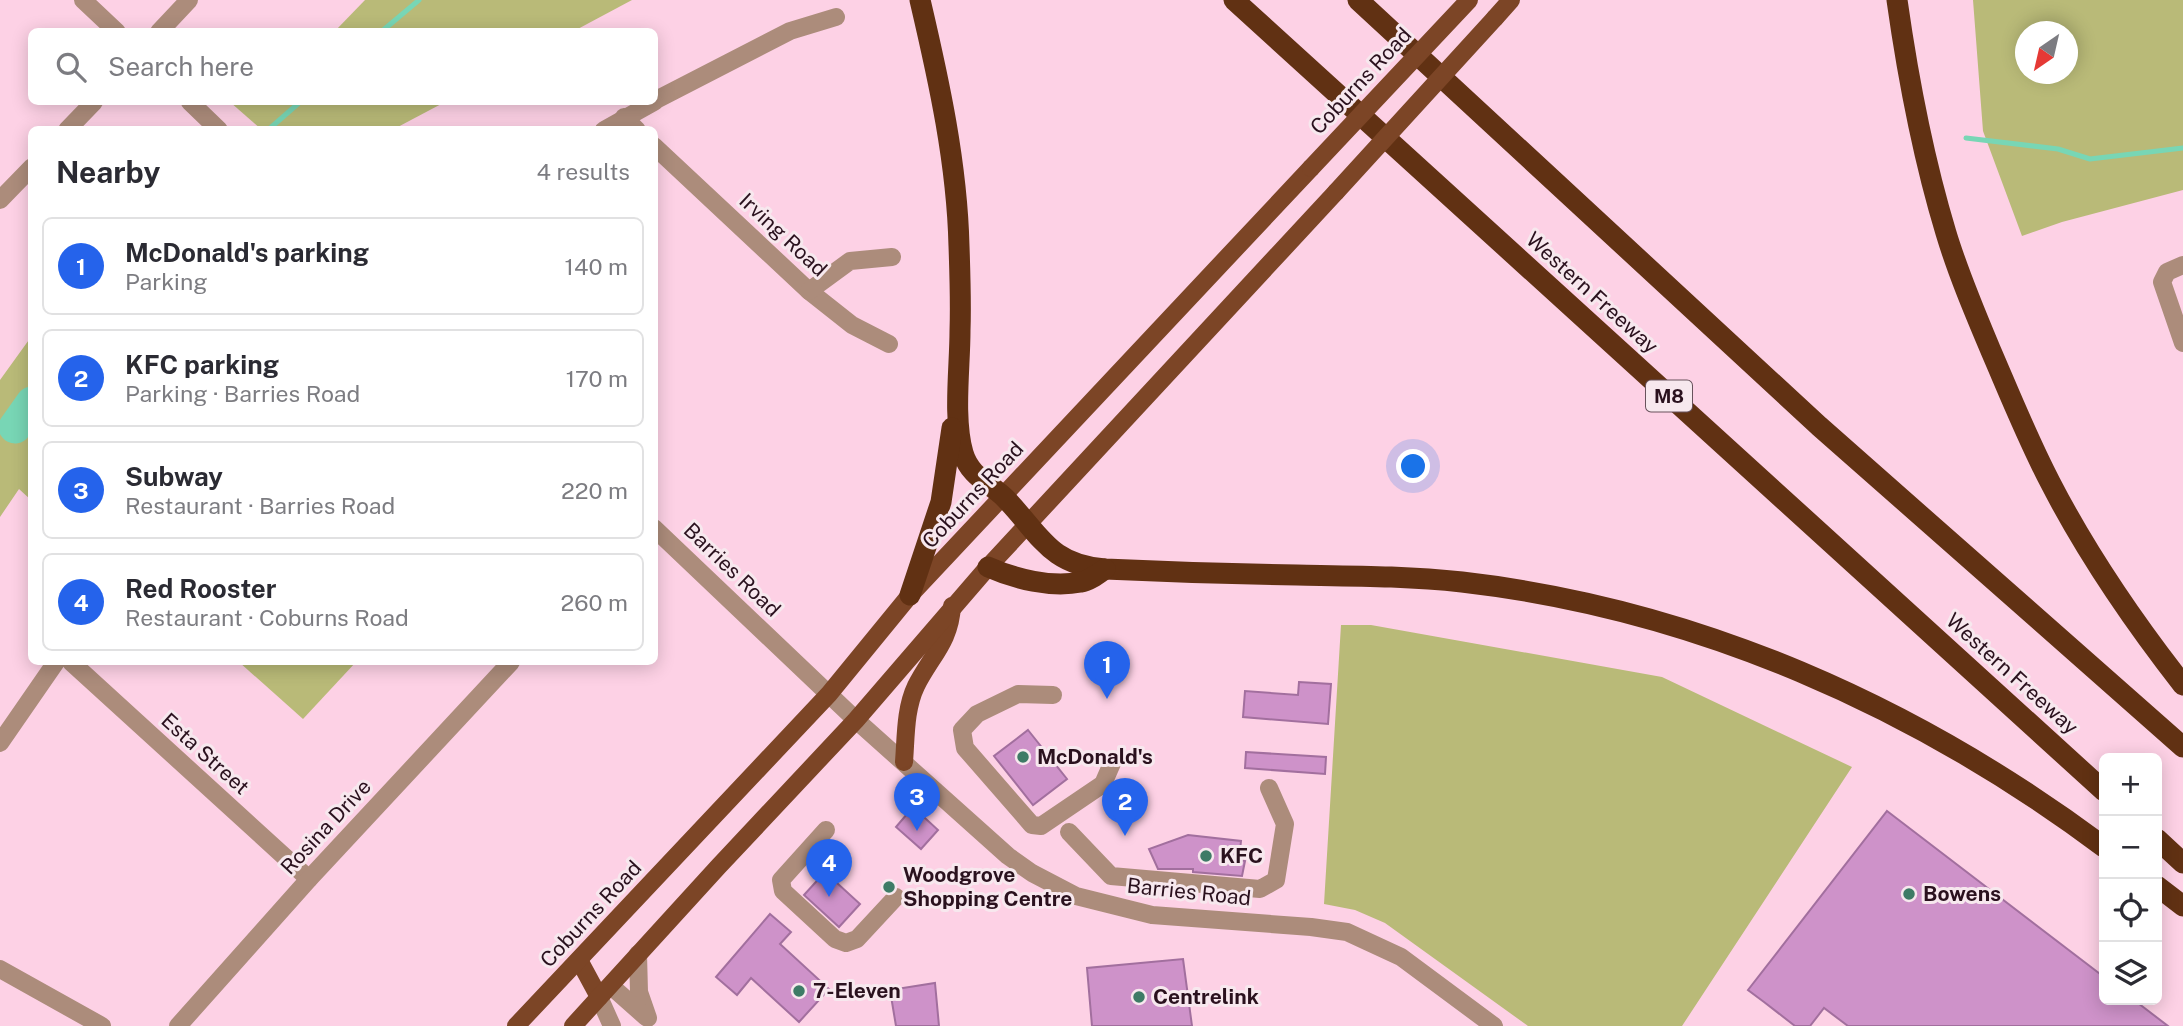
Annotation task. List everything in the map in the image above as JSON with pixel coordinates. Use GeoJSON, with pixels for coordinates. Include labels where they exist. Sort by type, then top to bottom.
{"type":"FeatureCollection","features":[{"type":"Feature","properties":{"kind":"highway"},"geometry":{"type":"LineString","coordinates":[[910,595],[942,502],[958,386],[961,330],[959,243],[947,126],[920,0]]}},
{"type":"Feature","properties":{"kind":"highway","name":"Western Freeway"},"geometry":{"type":"LineString","coordinates":[[1234,0],[2099,786]]}},
{"type":"Feature","properties":{"kind":"highway"},"geometry":{"type":"LineString","coordinates":[[1358,0],[1819,426],[2183,747]]}},
{"type":"Feature","properties":{"kind":"highway"},"geometry":{"type":"LineString","coordinates":[[1897,0],[1916,113],[1946,234],[2004,382],[2049,481],[2081,538],[2116,593],[2183,685]]}},
{"type":"Feature","properties":{"kind":"highway"},"geometry":{"type":"LineString","coordinates":[[958,386],[963,454],[977,477],[1004,496],[1040,540],[1065,559],[1088,568],[1105,569],[1392,577],[1459,582],[1560,597],[1641,616],[1763,655],[1864,698],[1994,772],[2099,843]]}},
{"type":"Feature","properties":{"kind":"highway"},"geometry":{"type":"LineString","coordinates":[[988,567],[1005,575],[1053,583],[1083,582],[1105,569]]}},
{"type":"Feature","properties":{"kind":"highway"},"geometry":{"type":"LineString","coordinates":[[2162,844],[2183,863]]}},
{"type":"Feature","properties":{"kind":"highway"},"geometry":{"type":"LineString","coordinates":[[2162,890],[2183,906]]}},
{"type":"Feature","properties":{"kind":"main road","name":"Coburns Road"},"geometry":{"type":"LineString","coordinates":[[516,1026],[829,694],[910,595],[1469,0]]}},
{"type":"Feature","properties":{"kind":"main road"},"geometry":{"type":"LineString","coordinates":[[573,1026],[856,720],[952,606],[1511,0]]}},
{"type":"Feature","properties":{"kind":"main road"},"geometry":{"type":"LineString","coordinates":[[904,762],[910,704],[916,686],[946,638],[951,624],[952,606]]}},
{"type":"Feature","properties":{"kind":"main road"},"geometry":{"type":"LineString","coordinates":[[579,960],[605,992]]}},
{"type":"Feature","properties":{"kind":"street"},"geometry":{"type":"LineString","coordinates":[[83,0],[113,28]]}},
{"type":"Feature","properties":{"kind":"street"},"geometry":{"type":"LineString","coordinates":[[163,28],[188,0]]}},
{"type":"Feature","properties":{"kind":"street"},"geometry":{"type":"LineString","coordinates":[[658,100],[790,31],[836,17]]}},
{"type":"Feature","properties":{"kind":"street"},"geometry":{"type":"LineString","coordinates":[[71,126],[91,105]]}},
{"type":"Feature","properties":{"kind":"street"},"geometry":{"type":"LineString","coordinates":[[193,105],[215,126]]}},
{"type":"Feature","properties":{"kind":"street"},"geometry":{"type":"LineString","coordinates":[[631,123],[651,105]]}},
{"type":"Feature","properties":{"kind":"street","name":"Irving Road"},"geometry":{"type":"LineString","coordinates":[[658,150],[809,291],[852,325],[889,344]]}},
{"type":"Feature","properties":{"kind":"street"},"geometry":{"type":"LineString","coordinates":[[0,200],[28,171]]}},
{"type":"Feature","properties":{"kind":"street"},"geometry":{"type":"LineString","coordinates":[[809,291],[850,261],[892,257]]}},
{"type":"Feature","properties":{"kind":"street"},"geometry":{"type":"LineString","coordinates":[[2177,266],[2164,276],[2163,290],[2183,344]]}},
{"type":"Feature","properties":{"kind":"street","name":"Barries Road"},"geometry":{"type":"LineString","coordinates":[[658,532],[856,720],[1007,856],[1076,896],[1152,915],[1347,932],[1401,957],[1494,1026]]}},
{"type":"Feature","properties":{"kind":"street"},"geometry":{"type":"LineString","coordinates":[[0,743],[54,665]]}},
{"type":"Feature","properties":{"kind":"street","name":"Esta Street"},"geometry":{"type":"LineString","coordinates":[[74,665],[309,879]]}},
{"type":"Feature","properties":{"kind":"street","name":"Rosina Drive"},"geometry":{"type":"LineString","coordinates":[[178,1026],[309,879],[507,665]]}},
{"type":"Feature","properties":{"kind":"street"},"geometry":{"type":"LineString","coordinates":[[1053,695],[1018,694],[977,714],[962,730],[965,748],[1032,825],[1041,826],[1103,783],[1113,761]]}},
{"type":"Feature","properties":{"kind":"street"},"geometry":{"type":"LineString","coordinates":[[1069,832],[1111,876],[1260,888],[1276,880],[1285,824],[1269,788]]}},
{"type":"Feature","properties":{"kind":"street"},"geometry":{"type":"LineString","coordinates":[[826,830],[781,880],[783,891],[835,939],[846,943],[857,939],[896,897]]}},
{"type":"Feature","properties":{"kind":"street"},"geometry":{"type":"LineString","coordinates":[[638,954],[639,992],[652,1022]]}},
{"type":"Feature","properties":{"kind":"street"},"geometry":{"type":"LineString","coordinates":[[0,969],[102,1026]]}},
{"type":"Feature","properties":{"kind":"street"},"geometry":{"type":"LineString","coordinates":[[605,992],[652,1022]]}},
{"type":"Feature","properties":{"kind":"street"},"geometry":{"type":"LineString","coordinates":[[605,992],[612,1026]]}},
{"type":"Feature","properties":{"kind":"green space"},"geometry":{"type":"Polygon","coordinates":[[[365,0],[632,0],[580,28],[338,28],[365,0]]]}},
{"type":"Feature","properties":{"kind":"green space"},"geometry":{"type":"Polygon","coordinates":[[[1973,0],[2183,0],[2183,190],[2062,222],[2022,236],[1983,131],[1973,0]]]}},
{"type":"Feature","properties":{"kind":"green space"},"geometry":{"type":"Polygon","coordinates":[[[233,105],[439,105],[400,126],[258,126],[233,105]]]}},
{"type":"Feature","properties":{"kind":"green space"},"geometry":{"type":"Polygon","coordinates":[[[28,341],[28,497],[19,489],[0,517],[0,380],[28,341]]]}},
{"type":"Feature","properties":{"kind":"green space"},"geometry":{"type":"Polygon","coordinates":[[[1341,625],[1371,625],[1662,677],[1852,767],[1682,1026],[1528,1026],[1385,923],[1355,910],[1324,904],[1341,625]]]}},
{"type":"Feature","properties":{"kind":"green space"},"geometry":{"type":"Polygon","coordinates":[[[242,665],[353,665],[303,719],[242,665]]]}},
{"type":"Feature","properties":{"kind":"building"},"geometry":{"type":"Polygon","coordinates":[[[1299,682],[1331,684],[1328,724],[1243,717],[1245,691],[1298,695],[1299,682]]]}},
{"type":"Feature","properties":{"kind":"building"},"geometry":{"type":"Polygon","coordinates":[[[1028,730],[1067,779],[1033,805],[994,756],[1028,730]]]}},
{"type":"Feature","properties":{"kind":"building"},"geometry":{"type":"Polygon","coordinates":[[[1246,752],[1326,757],[1325,774],[1245,768],[1246,752]]]}},
{"type":"Feature","properties":{"kind":"building"},"geometry":{"type":"Polygon","coordinates":[[[913,807],[938,830],[921,849],[896,827],[913,807]]]}},
{"type":"Feature","properties":{"kind":"building","name":"Bowens"},"geometry":{"type":"Polygon","coordinates":[[[1887,811],[2099,973],[2099,1005],[2141,1005],[2168,1026],[1848,1026],[1824,1008],[1810,1026],[1795,1026],[1748,990],[1887,811]]]}},
{"type":"Feature","properties":{"kind":"building"},"geometry":{"type":"Polygon","coordinates":[[[1188,835],[1241,841],[1239,860],[1245,861],[1242,876],[1193,872],[1193,869],[1158,869],[1149,849],[1188,835]]]}},
{"type":"Feature","properties":{"kind":"building"},"geometry":{"type":"Polygon","coordinates":[[[825,872],[860,904],[839,927],[804,895],[825,872]]]}},
{"type":"Feature","properties":{"kind":"building"},"geometry":{"type":"Polygon","coordinates":[[[770,914],[791,932],[780,944],[829,989],[799,1022],[751,978],[737,995],[716,977],[770,914]]]}},
{"type":"Feature","properties":{"kind":"building","name":"Centrelink"},"geometry":{"type":"Polygon","coordinates":[[[1183,959],[1192,1026],[1092,1026],[1087,968],[1183,959]]]}},
{"type":"Feature","properties":{"kind":"building"},"geometry":{"type":"Polygon","coordinates":[[[935,983],[939,1026],[896,1026],[890,990],[935,983]]]}},
{"type":"Feature","properties":{"kind":"waterway"},"geometry":{"type":"LineString","coordinates":[[386,28],[419,0]]}},
{"type":"Feature","properties":{"kind":"waterway"},"geometry":{"type":"LineString","coordinates":[[273,126],[297,105]]}},
{"type":"Feature","properties":{"kind":"waterway"},"geometry":{"type":"LineString","coordinates":[[1966,138],[2058,149],[2090,159],[2183,148]]}},
{"type":"Feature","properties":{"kind":"waterway"},"geometry":{"type":"LineString","coordinates":[[15,427],[28,409]]}},
{"type":"Feature","properties":{"kind":"place","name":"McDonald's parking"},"geometry":{"type":"Point","coordinates":[1107,699]}},
{"type":"Feature","properties":{"kind":"place","name":"McDonald's"},"geometry":{"type":"Point","coordinates":[1023,757]}},
{"type":"Feature","properties":{"kind":"place","name":"Subway"},"geometry":{"type":"Point","coordinates":[917,831]}},
{"type":"Feature","properties":{"kind":"place","name":"KFC parking"},"geometry":{"type":"Point","coordinates":[1125,836]}},
{"type":"Feature","properties":{"kind":"place","name":"KFC"},"geometry":{"type":"Point","coordinates":[1206,856]}},
{"type":"Feature","properties":{"kind":"place","name":"Woodgrove Shopping Centre"},"geometry":{"type":"Point","coordinates":[889,887]}},
{"type":"Feature","properties":{"kind":"place","name":"Bowens"},"geometry":{"type":"Point","coordinates":[1909,894]}},
{"type":"Feature","properties":{"kind":"place","name":"Red Rooster"},"geometry":{"type":"Point","coordinates":[829,897]}},
{"type":"Feature","properties":{"kind":"place","name":"7-Eleven"},"geometry":{"type":"Point","coordinates":[799,991]}},
{"type":"Feature","properties":{"kind":"place","name":"Centrelink"},"geometry":{"type":"Point","coordinates":[1139,997]}}]}
